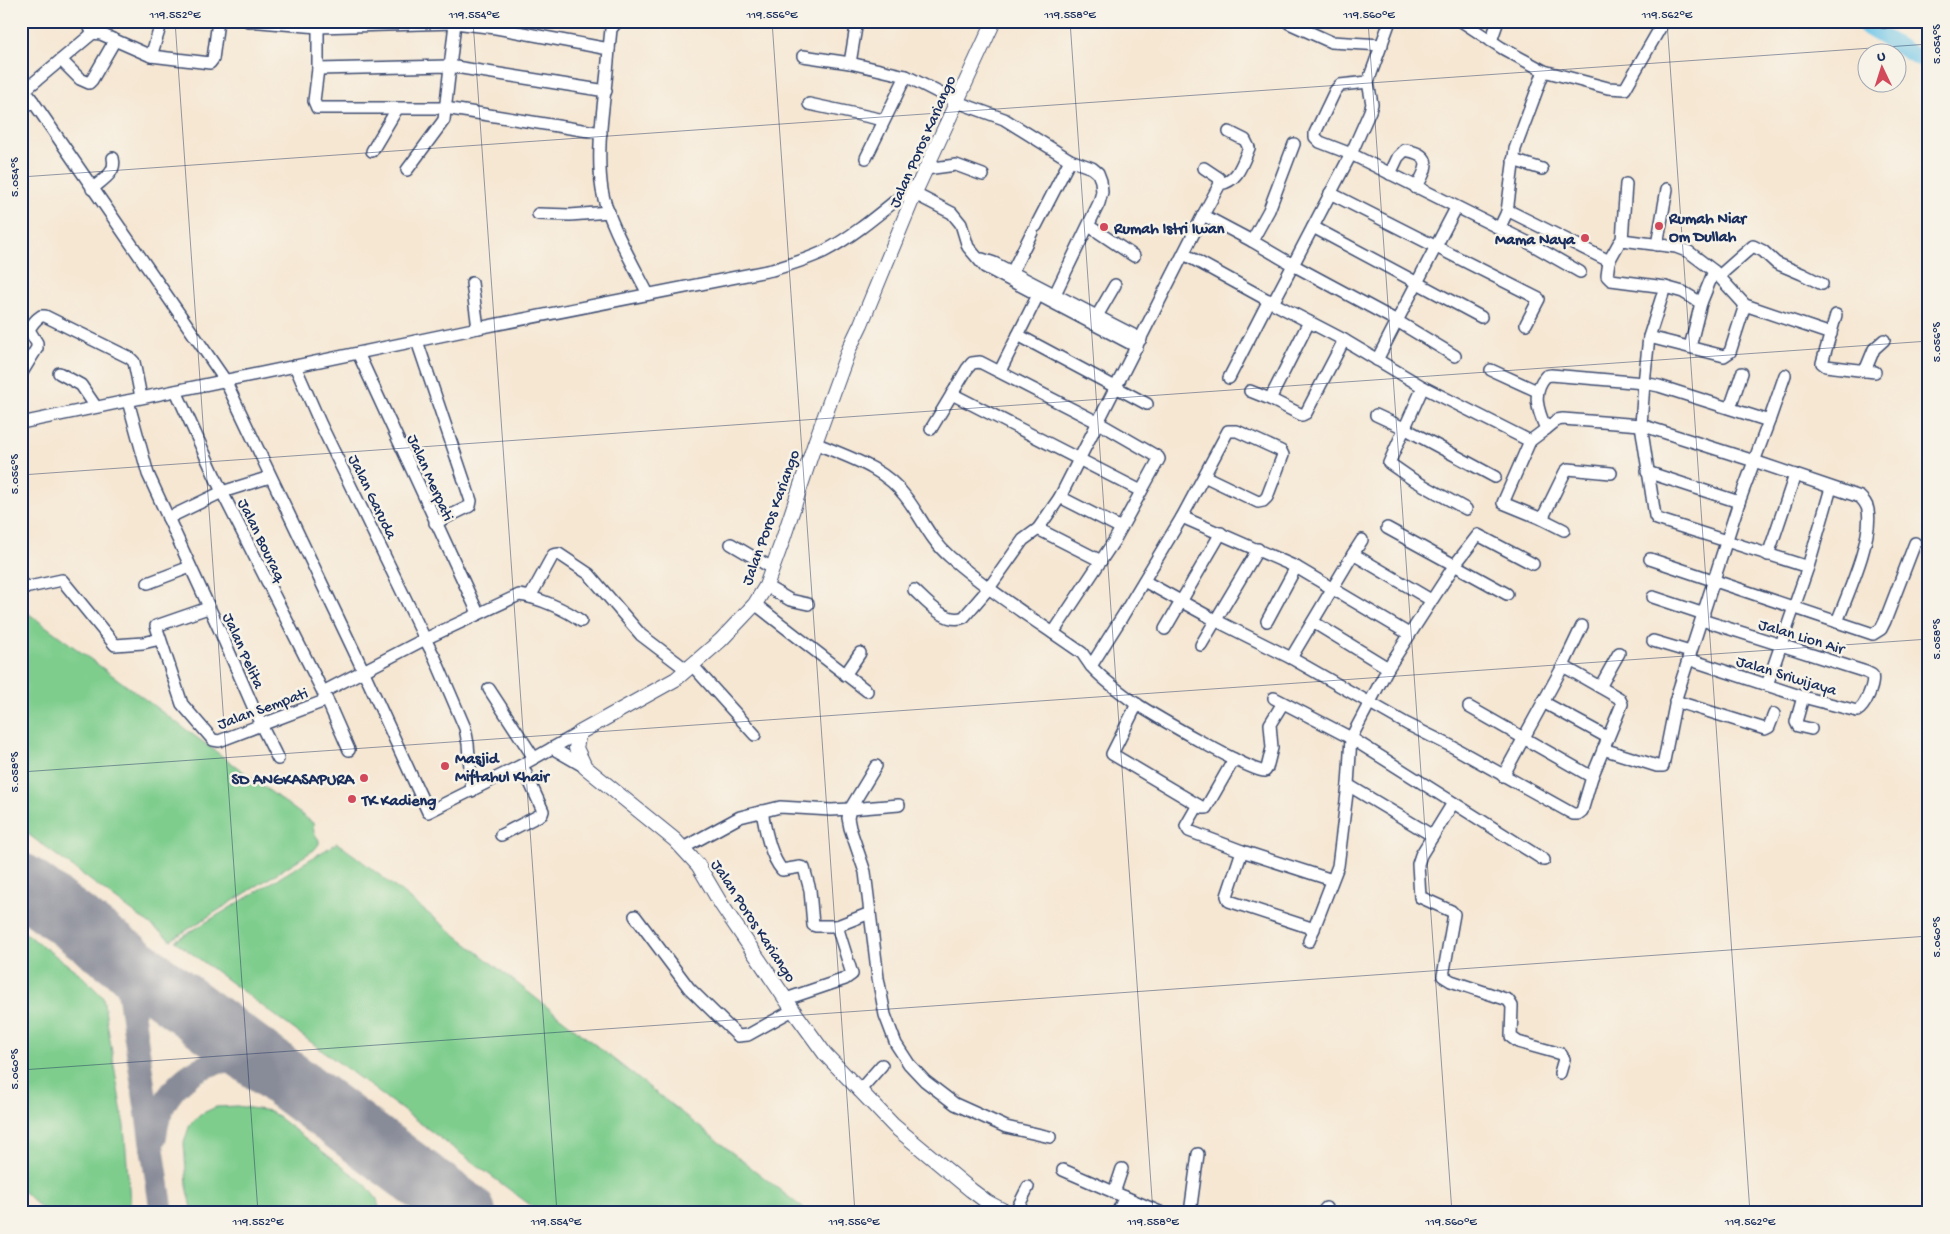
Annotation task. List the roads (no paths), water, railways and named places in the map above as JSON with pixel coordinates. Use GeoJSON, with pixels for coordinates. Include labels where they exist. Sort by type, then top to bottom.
{"type":"FeatureCollection","features":[{"type":"Feature","properties":{"kind":"main road","name":"Jalan Poros Kariango"},"geometry":{"type":"LineString","coordinates":[[579,734],[660,688],[690,668],[721,640],[755,604],[766,586],[849,349],[915,194],[994,21]]}},
{"type":"Feature","properties":{"kind":"main road"},"geometry":{"type":"LineString","coordinates":[[579,734],[576,748],[585,767]]}},
{"type":"Feature","properties":{"kind":"main road","name":"Jalan Poros Kariango"},"geometry":{"type":"LineString","coordinates":[[585,767],[648,816],[683,848],[698,865],[721,904],[789,1005],[825,1054],[859,1091],[894,1126],[986,1202],[1008,1213]]}},
{"type":"Feature","properties":{"kind":"street"},"geometry":{"type":"LineString","coordinates":[[86,21],[93,33]]}},
{"type":"Feature","properties":{"kind":"street"},"geometry":{"type":"LineString","coordinates":[[151,56],[162,21]]}},
{"type":"Feature","properties":{"kind":"street"},"geometry":{"type":"LineString","coordinates":[[218,21],[213,59],[210,63],[151,56],[101,34],[93,33],[61,60],[23,87],[225,380],[363,670],[428,812],[472,791],[579,734]]}},
{"type":"Feature","properties":{"kind":"street"},"geometry":{"type":"LineString","coordinates":[[250,21],[318,26],[455,22],[610,49]]}},
{"type":"Feature","properties":{"kind":"street"},"geometry":{"type":"LineString","coordinates":[[618,21],[611,29],[601,133],[602,190],[609,212],[648,294]]}},
{"type":"Feature","properties":{"kind":"street"},"geometry":{"type":"LineString","coordinates":[[850,64],[857,21]]}},
{"type":"Feature","properties":{"kind":"street"},"geometry":{"type":"LineString","coordinates":[[1229,378],[1293,265],[1351,154],[1370,111],[1372,104],[1368,82],[1390,21]]}},
{"type":"Feature","properties":{"kind":"street"},"geometry":{"type":"LineString","coordinates":[[1461,21],[1491,41],[1544,71],[1608,88],[1625,89],[1664,21]]}},
{"type":"Feature","properties":{"kind":"street"},"geometry":{"type":"LineString","coordinates":[[1491,41],[1498,21]]}},
{"type":"Feature","properties":{"kind":"street"},"geometry":{"type":"LineString","coordinates":[[407,170],[444,120],[455,22]]}},
{"type":"Feature","properties":{"kind":"street"},"geometry":{"type":"LineString","coordinates":[[1289,23],[1332,42],[1382,45]]}},
{"type":"Feature","properties":{"kind":"street"},"geometry":{"type":"LineString","coordinates":[[318,26],[318,68],[314,102],[317,108],[445,108],[601,133]]}},
{"type":"Feature","properties":{"kind":"street"},"geometry":{"type":"LineString","coordinates":[[61,60],[80,80],[89,83],[115,40]]}},
{"type":"Feature","properties":{"kind":"street"},"geometry":{"type":"LineString","coordinates":[[803,56],[906,76],[957,102],[1004,119],[1070,160],[1092,168],[1098,173],[1102,192],[1099,203],[1055,294]]}},
{"type":"Feature","properties":{"kind":"street"},"geometry":{"type":"LineString","coordinates":[[318,68],[449,66],[606,91]]}},
{"type":"Feature","properties":{"kind":"street"},"geometry":{"type":"LineString","coordinates":[[1499,229],[1507,212],[1513,160],[1518,139],[1544,71]]}},
{"type":"Feature","properties":{"kind":"street"},"geometry":{"type":"LineString","coordinates":[[866,158],[906,76]]}},
{"type":"Feature","properties":{"kind":"street"},"geometry":{"type":"LineString","coordinates":[[1368,82],[1340,85],[1335,90],[1315,136],[1320,142],[1351,154],[1580,272]]}},
{"type":"Feature","properties":{"kind":"street"},"geometry":{"type":"LineString","coordinates":[[21,110],[33,101]]}},
{"type":"Feature","properties":{"kind":"street"},"geometry":{"type":"LineString","coordinates":[[809,104],[884,120]]}},
{"type":"Feature","properties":{"kind":"street"},"geometry":{"type":"LineString","coordinates":[[372,150],[397,109]]}},
{"type":"Feature","properties":{"kind":"street"},"geometry":{"type":"LineString","coordinates":[[1220,184],[1233,179],[1249,148],[1242,138],[1229,132]]}},
{"type":"Feature","properties":{"kind":"street"},"geometry":{"type":"LineString","coordinates":[[1252,241],[1269,210],[1294,144]]}},
{"type":"Feature","properties":{"kind":"street"},"geometry":{"type":"LineString","coordinates":[[1390,174],[1398,157],[1405,150],[1420,156],[1426,162],[1427,169],[1416,188]]}},
{"type":"Feature","properties":{"kind":"street"},"geometry":{"type":"LineString","coordinates":[[92,189],[113,171],[115,168],[114,158]]}},
{"type":"Feature","properties":{"kind":"street"},"geometry":{"type":"LineString","coordinates":[[1012,272],[1070,160]]}},
{"type":"Feature","properties":{"kind":"street"},"geometry":{"type":"LineString","coordinates":[[1513,160],[1542,169]]}},
{"type":"Feature","properties":{"kind":"street"},"geometry":{"type":"LineString","coordinates":[[21,423],[417,340],[772,270],[823,252],[855,232],[924,174],[956,165],[983,175]]}},
{"type":"Feature","properties":{"kind":"street"},"geometry":{"type":"LineString","coordinates":[[914,590],[948,617],[960,619],[968,614],[1023,540],[1038,529],[1060,497],[1220,184],[1219,178],[1204,168]]}},
{"type":"Feature","properties":{"kind":"street"},"geometry":{"type":"LineString","coordinates":[[1626,184],[1622,240],[1609,262],[1607,276],[1610,280],[1665,287],[1683,292],[1701,303]]}},
{"type":"Feature","properties":{"kind":"street"},"geometry":{"type":"LineString","coordinates":[[1657,245],[1668,189]]}},
{"type":"Feature","properties":{"kind":"street"},"geometry":{"type":"LineString","coordinates":[[1330,193],[1539,300],[1526,324]]}},
{"type":"Feature","properties":{"kind":"street"},"geometry":{"type":"LineString","coordinates":[[915,194],[952,213],[961,224],[968,247],[985,267],[1038,296],[1139,343]]}},
{"type":"Feature","properties":{"kind":"street"},"geometry":{"type":"LineString","coordinates":[[1377,360],[1456,208]]}},
{"type":"Feature","properties":{"kind":"street"},"geometry":{"type":"LineString","coordinates":[[538,214],[570,215],[609,212]]}},
{"type":"Feature","properties":{"kind":"street"},"geometry":{"type":"LineString","coordinates":[[1507,212],[1518,215],[1609,262]]}},
{"type":"Feature","properties":{"kind":"street"},"geometry":{"type":"LineString","coordinates":[[1203,216],[1397,321],[1455,356]]}},
{"type":"Feature","properties":{"kind":"street"},"geometry":{"type":"LineString","coordinates":[[1089,226],[1134,256]]}},
{"type":"Feature","properties":{"kind":"street"},"geometry":{"type":"LineString","coordinates":[[1313,227],[1481,317]]}},
{"type":"Feature","properties":{"kind":"street"},"geometry":{"type":"LineString","coordinates":[[1622,240],[1676,248],[1689,252],[1716,273],[1745,305],[1830,334]]}},
{"type":"Feature","properties":{"kind":"street"},"geometry":{"type":"LineString","coordinates":[[1690,347],[1701,303],[1716,273],[1753,246],[1763,251],[1776,263],[1822,284]]}},
{"type":"Feature","properties":{"kind":"street"},"geometry":{"type":"LineString","coordinates":[[1184,254],[1344,340],[1423,386],[1530,441]]}},
{"type":"Feature","properties":{"kind":"street"},"geometry":{"type":"LineString","coordinates":[[978,258],[994,263],[1097,316],[1139,343]]}},
{"type":"Feature","properties":{"kind":"street"},"geometry":{"type":"LineString","coordinates":[[472,283],[478,328]]}},
{"type":"Feature","properties":{"kind":"street"},"geometry":{"type":"LineString","coordinates":[[1097,316],[1115,285]]}},
{"type":"Feature","properties":{"kind":"street"},"geometry":{"type":"LineString","coordinates":[[1665,287],[1650,337],[1641,425],[1647,472],[1657,519],[1808,567]]}},
{"type":"Feature","properties":{"kind":"street"},"geometry":{"type":"LineString","coordinates":[[1000,371],[1038,296]]}},
{"type":"Feature","properties":{"kind":"street"},"geometry":{"type":"LineString","coordinates":[[1650,337],[1724,356],[1728,355],[1745,305]]}},
{"type":"Feature","properties":{"kind":"street"},"geometry":{"type":"LineString","coordinates":[[1836,315],[1822,363],[1826,366],[1870,371],[1874,349],[1884,340]]}},
{"type":"Feature","properties":{"kind":"street"},"geometry":{"type":"LineString","coordinates":[[21,374],[37,348],[37,343],[29,330],[37,319],[45,316],[130,358],[134,362],[142,397]]}},
{"type":"Feature","properties":{"kind":"street"},"geometry":{"type":"LineString","coordinates":[[1270,399],[1309,322]]}},
{"type":"Feature","properties":{"kind":"street"},"geometry":{"type":"LineString","coordinates":[[1018,335],[1147,404]]}},
{"type":"Feature","properties":{"kind":"street"},"geometry":{"type":"LineString","coordinates":[[417,340],[471,501],[470,506],[435,523]]}},
{"type":"Feature","properties":{"kind":"street"},"geometry":{"type":"LineString","coordinates":[[1250,391],[1302,415],[1306,413],[1344,340]]}},
{"type":"Feature","properties":{"kind":"street","name":"Jalan Merpati"},"geometry":{"type":"LineString","coordinates":[[358,353],[478,613]]}},
{"type":"Feature","properties":{"kind":"street"},"geometry":{"type":"LineString","coordinates":[[931,429],[972,363],[980,362],[1098,423],[1159,458],[1121,528],[1053,633]]}},
{"type":"Feature","properties":{"kind":"street","name":"Jalan Garuda"},"geometry":{"type":"LineString","coordinates":[[296,366],[325,434],[435,658],[465,728],[472,791]]}},
{"type":"Feature","properties":{"kind":"street"},"geometry":{"type":"LineString","coordinates":[[1491,370],[1537,391]]}},
{"type":"Feature","properties":{"kind":"street"},"geometry":{"type":"LineString","coordinates":[[59,373],[81,385],[96,408]]}},
{"type":"Feature","properties":{"kind":"street"},"geometry":{"type":"LineString","coordinates":[[1730,408],[1742,374]]}},
{"type":"Feature","properties":{"kind":"street"},"geometry":{"type":"LineString","coordinates":[[1546,429],[1539,410],[1537,391],[1543,379],[1551,375],[1644,383],[1676,391],[1769,421]]}},
{"type":"Feature","properties":{"kind":"street"},"geometry":{"type":"LineString","coordinates":[[1603,749],[1657,766],[1663,766],[1675,701],[1689,656],[1754,461],[1785,375]]}},
{"type":"Feature","properties":{"kind":"street"},"geometry":{"type":"LineString","coordinates":[[1423,386],[1389,461],[1390,465],[1466,509]]}},
{"type":"Feature","properties":{"kind":"street","name":"Jalan Bouraq"},"geometry":{"type":"LineString","coordinates":[[176,391],[222,492],[325,696],[349,750]]}},
{"type":"Feature","properties":{"kind":"street"},"geometry":{"type":"LineString","coordinates":[[952,394],[1141,491]]}},
{"type":"Feature","properties":{"kind":"street","name":"Jalan Pelita"},"geometry":{"type":"LineString","coordinates":[[128,400],[148,474],[278,759]]}},
{"type":"Feature","properties":{"kind":"street"},"geometry":{"type":"LineString","coordinates":[[1376,415],[1495,477]]}},
{"type":"Feature","properties":{"kind":"street"},"geometry":{"type":"LineString","coordinates":[[1564,530],[1504,503],[1530,441],[1557,420],[1641,425],[1754,461],[1860,497],[1866,503],[1868,511],[1866,536],[1860,562],[1837,622]]}},
{"type":"Feature","properties":{"kind":"street"},"geometry":{"type":"LineString","coordinates":[[1091,666],[1182,517],[1225,434],[1229,430],[1237,431],[1281,451],[1283,454],[1267,497],[1263,501],[1258,502],[1204,476]]}},
{"type":"Feature","properties":{"kind":"street"},"geometry":{"type":"LineString","coordinates":[[815,443],[885,475],[905,496],[938,544],[949,556],[989,588],[1082,653],[1102,677],[1137,704],[1234,759],[1259,771],[1265,771],[1272,748],[1270,724],[1279,700],[1351,738],[1544,860]]}},
{"type":"Feature","properties":{"kind":"street"},"geometry":{"type":"LineString","coordinates":[[1542,519],[1568,469],[1611,473]]}},
{"type":"Feature","properties":{"kind":"street"},"geometry":{"type":"LineString","coordinates":[[1647,472],[1740,502]]}},
{"type":"Feature","properties":{"kind":"street"},"geometry":{"type":"LineString","coordinates":[[1768,554],[1795,475]]}},
{"type":"Feature","properties":{"kind":"street"},"geometry":{"type":"LineString","coordinates":[[168,518],[222,492],[270,477]]}},
{"type":"Feature","properties":{"kind":"street"},"geometry":{"type":"LineString","coordinates":[[1766,685],[1808,567],[1831,488]]}},
{"type":"Feature","properties":{"kind":"street"},"geometry":{"type":"LineString","coordinates":[[1060,497],[1121,528]]}},
{"type":"Feature","properties":{"kind":"street"},"geometry":{"type":"LineString","coordinates":[[1182,517],[1296,567],[1409,634]]}},
{"type":"Feature","properties":{"kind":"street"},"geometry":{"type":"LineString","coordinates":[[1387,528],[1507,594]]}},
{"type":"Feature","properties":{"kind":"street"},"geometry":{"type":"LineString","coordinates":[[1038,529],[1101,561]]}},
{"type":"Feature","properties":{"kind":"street"},"geometry":{"type":"LineString","coordinates":[[1165,629],[1221,533]]}},
{"type":"Feature","properties":{"kind":"street"},"geometry":{"type":"LineString","coordinates":[[1309,941],[1338,866],[1348,784],[1351,738],[1388,668],[1454,566],[1478,535],[1533,564]]}},
{"type":"Feature","properties":{"kind":"street"},"geometry":{"type":"LineString","coordinates":[[1291,658],[1362,540]]}},
{"type":"Feature","properties":{"kind":"street"},"geometry":{"type":"LineString","coordinates":[[1650,559],[1873,634],[1881,629],[1915,543]]}},
{"type":"Feature","properties":{"kind":"street"},"geometry":{"type":"LineString","coordinates":[[731,544],[772,568]]}},
{"type":"Feature","properties":{"kind":"street"},"geometry":{"type":"LineString","coordinates":[[1201,645],[1258,549]]}},
{"type":"Feature","properties":{"kind":"street"},"geometry":{"type":"LineString","coordinates":[[580,621],[570,612],[530,597],[553,555],[559,554],[588,574],[641,635],[690,668],[755,735]]}},
{"type":"Feature","properties":{"kind":"street"},"geometry":{"type":"LineString","coordinates":[[1354,554],[1431,600]]}},
{"type":"Feature","properties":{"kind":"street"},"geometry":{"type":"LineString","coordinates":[[148,583],[190,566]]}},
{"type":"Feature","properties":{"kind":"street"},"geometry":{"type":"LineString","coordinates":[[1267,622],[1296,567]]}},
{"type":"Feature","properties":{"kind":"street"},"geometry":{"type":"LineString","coordinates":[[21,583],[29,587],[62,580],[115,645],[143,643],[160,639],[156,626],[208,608]]}},
{"type":"Feature","properties":{"kind":"street"},"geometry":{"type":"LineString","coordinates":[[1144,581],[1215,620],[1291,658],[1369,703],[1577,814],[1582,811],[1592,777],[1622,704],[1619,698],[1563,666]]}},
{"type":"Feature","properties":{"kind":"street"},"geometry":{"type":"LineString","coordinates":[[766,586],[790,600],[808,604]]}},
{"type":"Feature","properties":{"kind":"street","name":"Jalan Sempati"},"geometry":{"type":"LineString","coordinates":[[160,639],[182,704],[213,740],[219,741],[261,725],[325,696],[363,670],[478,613],[517,595],[530,597]]}},
{"type":"Feature","properties":{"kind":"street","name":"Jalan Lion Air"},"geometry":{"type":"LineString","coordinates":[[1653,597],[1780,645],[1870,674],[1874,680],[1867,695]]}},
{"type":"Feature","properties":{"kind":"street"},"geometry":{"type":"LineString","coordinates":[[755,604],[867,691]]}},
{"type":"Feature","properties":{"kind":"street"},"geometry":{"type":"LineString","coordinates":[[1313,622],[1388,668]]}},
{"type":"Feature","properties":{"kind":"street"},"geometry":{"type":"LineString","coordinates":[[1503,776],[1563,666],[1582,626]]}},
{"type":"Feature","properties":{"kind":"street","name":"Jalan Sriwijaya"},"geometry":{"type":"LineString","coordinates":[[1653,641],[1766,685],[1857,711],[1861,709],[1867,695]]}},
{"type":"Feature","properties":{"kind":"street"},"geometry":{"type":"LineString","coordinates":[[845,675],[860,653]]}},
{"type":"Feature","properties":{"kind":"street"},"geometry":{"type":"LineString","coordinates":[[1600,687],[1620,653]]}},
{"type":"Feature","properties":{"kind":"street"},"geometry":{"type":"LineString","coordinates":[[489,689],[534,758]]}},
{"type":"Feature","properties":{"kind":"street"},"geometry":{"type":"LineString","coordinates":[[1803,697],[1796,722],[1798,726],[1811,729]]}},
{"type":"Feature","properties":{"kind":"street"},"geometry":{"type":"LineString","coordinates":[[1675,701],[1764,729],[1769,727],[1774,714]]}},
{"type":"Feature","properties":{"kind":"street"},"geometry":{"type":"LineString","coordinates":[[1543,702],[1608,737]]}},
{"type":"Feature","properties":{"kind":"street"},"geometry":{"type":"LineString","coordinates":[[1137,704],[1112,754],[1198,805],[1204,808],[1208,807],[1234,759]]}},
{"type":"Feature","properties":{"kind":"street"},"geometry":{"type":"LineString","coordinates":[[1469,707],[1592,777]]}},
{"type":"Feature","properties":{"kind":"street"},"geometry":{"type":"LineString","coordinates":[[552,748],[585,767]]}},
{"type":"Feature","properties":{"kind":"street"},"geometry":{"type":"LineString","coordinates":[[501,835],[542,814],[543,811],[522,765]]}},
{"type":"Feature","properties":{"kind":"street"},"geometry":{"type":"LineString","coordinates":[[876,766],[850,808],[848,818],[865,872],[878,978],[885,1015],[896,1044],[909,1064],[925,1081],[955,1104],[1006,1127],[1050,1137]]}},
{"type":"Feature","properties":{"kind":"street"},"geometry":{"type":"LineString","coordinates":[[1348,784],[1433,836]]}},
{"type":"Feature","properties":{"kind":"street"},"geometry":{"type":"LineString","coordinates":[[1453,803],[1419,860],[1418,893],[1421,899],[1454,914],[1443,976],[1451,981],[1508,1000],[1512,1006],[1511,1037],[1518,1042],[1561,1054],[1564,1059],[1560,1073]]}},
{"type":"Feature","properties":{"kind":"street"},"geometry":{"type":"LineString","coordinates":[[683,848],[740,817],[762,811],[780,808],[831,810],[899,805]]}},
{"type":"Feature","properties":{"kind":"street"},"geometry":{"type":"LineString","coordinates":[[1198,805],[1186,826],[1187,830],[1242,852],[1332,880]]}},
{"type":"Feature","properties":{"kind":"street"},"geometry":{"type":"LineString","coordinates":[[762,811],[778,865],[782,870],[804,868],[810,890],[813,925],[837,926],[870,913]]}},
{"type":"Feature","properties":{"kind":"street"},"geometry":{"type":"LineString","coordinates":[[1242,852],[1227,896],[1229,901],[1314,930]]}},
{"type":"Feature","properties":{"kind":"street"},"geometry":{"type":"LineString","coordinates":[[635,916],[689,988],[738,1036],[748,1035],[789,1005],[852,974],[837,926]]}},
{"type":"Feature","properties":{"kind":"street"},"geometry":{"type":"LineString","coordinates":[[859,1091],[882,1064]]}},
{"type":"Feature","properties":{"kind":"street"},"geometry":{"type":"LineString","coordinates":[[1190,1213],[1198,1154]]}},
{"type":"Feature","properties":{"kind":"street"},"geometry":{"type":"LineString","coordinates":[[1117,1213],[1122,1169]]}},
{"type":"Feature","properties":{"kind":"street"},"geometry":{"type":"LineString","coordinates":[[1063,1170],[1162,1213]]}},
{"type":"Feature","properties":{"kind":"street"},"geometry":{"type":"LineString","coordinates":[[1015,1213],[1028,1187]]}},
{"type":"Feature","properties":{"kind":"waterway"},"geometry":{"type":"LineString","coordinates":[[1860,21],[1868,28],[1929,64]]}},
{"type":"Feature","properties":{"kind":"place","name":"Rumah Niar Om Dullah"},"geometry":{"type":"Point","coordinates":[1659,226]}},
{"type":"Feature","properties":{"kind":"place","name":"Rumah Istri Iwan"},"geometry":{"type":"Point","coordinates":[1104,227]}},
{"type":"Feature","properties":{"kind":"place","name":"Mama Naya"},"geometry":{"type":"Point","coordinates":[1585,238]}},
{"type":"Feature","properties":{"kind":"place","name":"Masjid Miftahul Khair"},"geometry":{"type":"Point","coordinates":[445,766]}},
{"type":"Feature","properties":{"kind":"place","name":"SD ANGKASAPURA"},"geometry":{"type":"Point","coordinates":[364,778]}},
{"type":"Feature","properties":{"kind":"place","name":"TK Kadieng"},"geometry":{"type":"Point","coordinates":[352,799]}}]}
